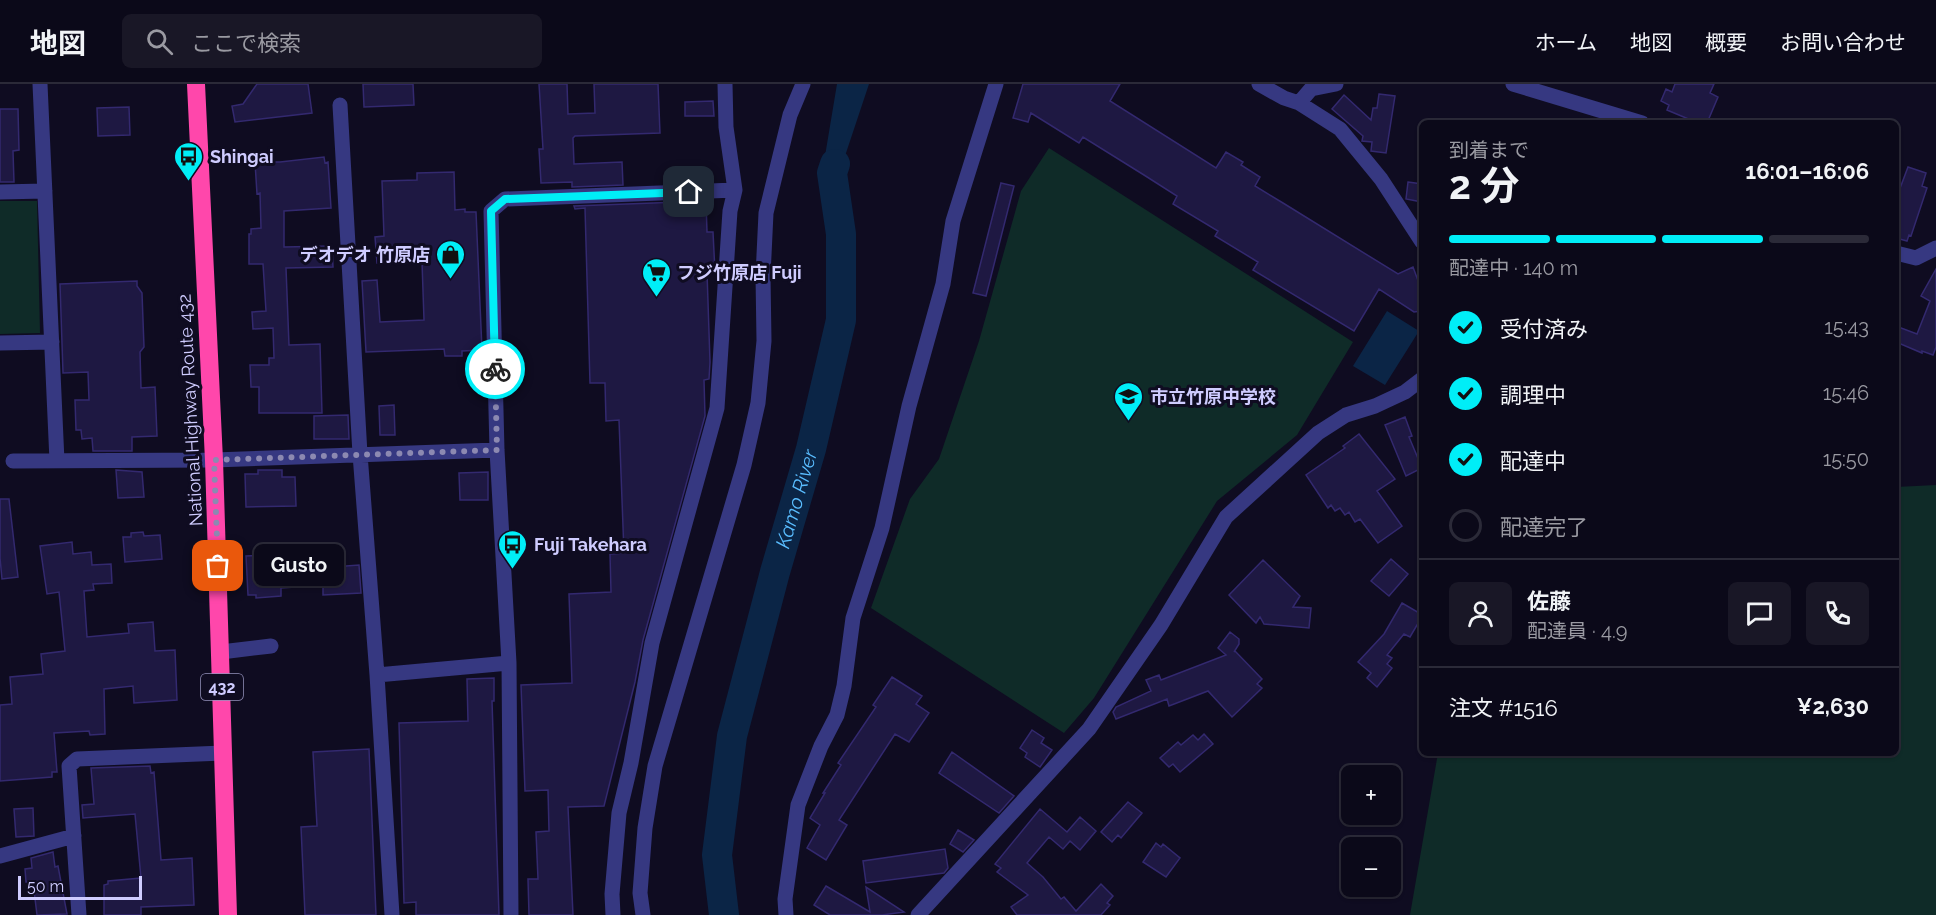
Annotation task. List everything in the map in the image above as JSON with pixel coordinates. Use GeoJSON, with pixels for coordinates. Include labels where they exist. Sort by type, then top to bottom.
{"type":"FeatureCollection","features":[{"type":"Feature","properties":{"kind":"highway","name":"National Highway Route 432"},"geometry":{"type":"LineString","coordinates":[[196,84],[214,460],[228,915]]}},
{"type":"Feature","properties":{"kind":"street"},"geometry":{"type":"LineString","coordinates":[[40,84],[57,461]]}},
{"type":"Feature","properties":{"kind":"street"},"geometry":{"type":"LineString","coordinates":[[613,915],[612,894],[619,813],[631,763],[652,643],[717,408],[730,211],[735,190],[726,127],[725,84]]}},
{"type":"Feature","properties":{"kind":"street"},"geometry":{"type":"LineString","coordinates":[[643,915],[640,893],[644,839],[655,766],[744,465],[758,403],[764,341],[763,276],[766,213],[790,115],[803,84]]}},
{"type":"Feature","properties":{"kind":"street"},"geometry":{"type":"LineString","coordinates":[[786,915],[785,899],[798,805],[821,746],[837,715],[844,686],[853,618],[882,528],[909,406],[943,284],[953,221],[996,84]]}},
{"type":"Feature","properties":{"kind":"street"},"geometry":{"type":"LineString","coordinates":[[1259,84],[1284,98],[1299,103],[1340,129],[1381,179],[1419,237]]}},
{"type":"Feature","properties":{"kind":"street"},"geometry":{"type":"LineString","coordinates":[[1299,103],[1311,89],[1336,84]]}},
{"type":"Feature","properties":{"kind":"street"},"geometry":{"type":"LineString","coordinates":[[1513,84],[1632,120]]}},
{"type":"Feature","properties":{"kind":"street"},"geometry":{"type":"LineString","coordinates":[[340,105],[360,454],[392,915]]}},
{"type":"Feature","properties":{"kind":"street"},"geometry":{"type":"LineString","coordinates":[[511,915],[508,663],[497,450],[491,211],[505,199],[735,190]]}},
{"type":"Feature","properties":{"kind":"street"},"geometry":{"type":"LineString","coordinates":[[0,192],[45,191]]}},
{"type":"Feature","properties":{"kind":"street"},"geometry":{"type":"LineString","coordinates":[[1899,255],[1916,258],[1936,248]]}},
{"type":"Feature","properties":{"kind":"street"},"geometry":{"type":"LineString","coordinates":[[0,343],[52,342]]}},
{"type":"Feature","properties":{"kind":"street"},"geometry":{"type":"LineString","coordinates":[[918,915],[1089,729],[1161,625],[1226,518],[1318,433],[1346,415],[1405,393],[1419,381]]}},
{"type":"Feature","properties":{"kind":"street"},"geometry":{"type":"LineString","coordinates":[[13,461],[214,460],[497,450]]}},
{"type":"Feature","properties":{"kind":"street"},"geometry":{"type":"LineString","coordinates":[[221,652],[271,646]]}},
{"type":"Feature","properties":{"kind":"street"},"geometry":{"type":"LineString","coordinates":[[377,675],[508,663]]}},
{"type":"Feature","properties":{"kind":"street"},"geometry":{"type":"LineString","coordinates":[[79,915],[69,766],[76,759],[223,753]]}},
{"type":"Feature","properties":{"kind":"street"},"geometry":{"type":"LineString","coordinates":[[0,856],[74,836]]}},
{"type":"Feature","properties":{"kind":"green space","name":"市立竹原中学校"},"geometry":{"type":"Polygon","coordinates":[[[1049,148],[1353,342],[1297,435],[1217,501],[1094,698],[1064,733],[871,608],[910,499],[939,459],[979,341],[1021,191],[1049,148]]]}},
{"type":"Feature","properties":{"kind":"green space"},"geometry":{"type":"Polygon","coordinates":[[[0,201],[37,201],[40,333],[0,334],[0,201]]]}},
{"type":"Feature","properties":{"kind":"green space"},"geometry":{"type":"Polygon","coordinates":[[[1936,485],[1936,915],[1410,915],[1437,756],[1899,756],[1899,487],[1936,485]]]}},
{"type":"Feature","properties":{"kind":"water"},"geometry":{"type":"Polygon","coordinates":[[[837,84],[869,84],[839,174],[836,203],[822,174],[837,84]]]}},
{"type":"Feature","properties":{"kind":"water"},"geometry":{"type":"Polygon","coordinates":[[[1387,311],[1419,331],[1385,385],[1353,366],[1387,311]]]}},
{"type":"Feature","properties":{"kind":"building"},"geometry":{"type":"Polygon","coordinates":[[[257,84],[308,84],[312,113],[235,122],[232,106],[243,104],[257,84]]]}},
{"type":"Feature","properties":{"kind":"building"},"geometry":{"type":"Polygon","coordinates":[[[363,84],[413,84],[414,105],[364,107],[363,84]]]}},
{"type":"Feature","properties":{"kind":"building"},"geometry":{"type":"Polygon","coordinates":[[[539,84],[567,84],[568,114],[595,113],[594,84],[658,84],[660,133],[575,136],[573,138],[574,164],[622,162],[623,185],[572,187],[572,182],[541,183],[539,149],[543,149],[539,84]]]}},
{"type":"Feature","properties":{"kind":"building"},"geometry":{"type":"Polygon","coordinates":[[[1023,84],[1120,84],[1110,101],[1216,168],[1226,152],[1243,162],[1241,165],[1260,177],[1255,186],[1398,274],[1413,267],[1419,283],[1419,311],[1414,312],[1379,289],[1354,331],[1253,270],[1258,262],[1215,236],[1218,231],[1173,204],[1177,196],[1144,175],[1083,137],[1079,143],[1031,113],[1028,122],[1013,118],[1023,84]]]}},
{"type":"Feature","properties":{"kind":"building"},"geometry":{"type":"Polygon","coordinates":[[[1675,84],[1714,84],[1710,93],[1718,97],[1708,120],[1691,120],[1667,110],[1669,105],[1661,101],[1666,89],[1672,92],[1675,84]]]}},
{"type":"Feature","properties":{"kind":"building"},"geometry":{"type":"Polygon","coordinates":[[[1379,94],[1395,96],[1386,153],[1371,151],[1372,142],[1362,141],[1363,136],[1332,109],[1344,95],[1371,120],[1373,108],[1377,108],[1379,94]]]}},
{"type":"Feature","properties":{"kind":"building"},"geometry":{"type":"Polygon","coordinates":[[[713,101],[714,116],[685,116],[685,102],[713,101]]]}},
{"type":"Feature","properties":{"kind":"building"},"geometry":{"type":"Polygon","coordinates":[[[129,107],[130,135],[98,136],[97,108],[129,107]]]}},
{"type":"Feature","properties":{"kind":"building"},"geometry":{"type":"Polygon","coordinates":[[[0,109],[18,109],[19,150],[13,151],[14,182],[0,182],[0,109]]]}},
{"type":"Feature","properties":{"kind":"building"},"geometry":{"type":"Polygon","coordinates":[[[324,157],[325,163],[328,162],[331,208],[284,211],[284,247],[332,246],[333,267],[286,268],[289,345],[320,344],[322,413],[259,413],[259,387],[251,387],[250,365],[269,365],[269,358],[274,358],[273,328],[253,329],[252,312],[266,311],[263,264],[249,264],[249,234],[251,234],[251,229],[261,228],[260,193],[257,194],[255,162],[280,162],[324,157]]]}},
{"type":"Feature","properties":{"kind":"building"},"geometry":{"type":"Polygon","coordinates":[[[1908,167],[1926,173],[1922,186],[1927,188],[1911,236],[1909,235],[1907,241],[1899,239],[1899,191],[1908,167]]]}},
{"type":"Feature","properties":{"kind":"building"},"geometry":{"type":"Polygon","coordinates":[[[454,172],[455,210],[465,209],[465,212],[476,212],[482,350],[462,351],[462,356],[445,356],[444,349],[366,352],[362,281],[377,280],[380,322],[424,320],[422,262],[377,263],[375,237],[384,236],[382,181],[417,180],[417,173],[454,172]]]}},
{"type":"Feature","properties":{"kind":"building"},"geometry":{"type":"Polygon","coordinates":[[[1408,182],[1419,184],[1419,201],[1406,199],[1408,182]]]}},
{"type":"Feature","properties":{"kind":"building"},"geometry":{"type":"Polygon","coordinates":[[[1001,183],[1014,186],[986,296],[973,293],[1001,183]]]}},
{"type":"Feature","properties":{"kind":"building"},"geometry":{"type":"Polygon","coordinates":[[[706,201],[707,232],[713,232],[715,272],[707,272],[710,362],[709,379],[704,380],[705,416],[643,640],[635,682],[604,806],[568,807],[573,915],[529,915],[528,879],[538,879],[536,832],[549,831],[548,790],[525,791],[521,685],[572,683],[569,594],[611,592],[610,554],[624,553],[619,420],[606,421],[605,383],[590,383],[585,208],[575,209],[574,206],[706,201]]]}},
{"type":"Feature","properties":{"kind":"building"},"geometry":{"type":"Polygon","coordinates":[[[1936,269],[1936,347],[1933,355],[1899,343],[1899,327],[1917,334],[1930,301],[1921,296],[1936,269]]]}},
{"type":"Feature","properties":{"kind":"building"},"geometry":{"type":"Polygon","coordinates":[[[137,281],[137,286],[142,293],[144,347],[140,352],[141,388],[155,387],[157,436],[132,437],[132,451],[93,451],[92,438],[82,439],[81,430],[76,430],[75,400],[89,400],[88,372],[63,373],[60,284],[137,281]]]}},
{"type":"Feature","properties":{"kind":"building"},"geometry":{"type":"Polygon","coordinates":[[[394,405],[395,435],[380,435],[379,406],[394,405]]]}},
{"type":"Feature","properties":{"kind":"building"},"geometry":{"type":"Polygon","coordinates":[[[348,415],[349,439],[314,439],[314,416],[348,415]]]}},
{"type":"Feature","properties":{"kind":"building"},"geometry":{"type":"Polygon","coordinates":[[[1405,417],[1412,436],[1409,437],[1419,461],[1419,470],[1406,476],[1385,425],[1405,417]]]}},
{"type":"Feature","properties":{"kind":"building"},"geometry":{"type":"Polygon","coordinates":[[[1359,434],[1395,479],[1377,491],[1402,526],[1378,543],[1360,519],[1355,522],[1349,512],[1345,515],[1340,508],[1335,511],[1331,505],[1328,508],[1306,475],[1345,448],[1343,446],[1359,434]]]}},
{"type":"Feature","properties":{"kind":"building"},"geometry":{"type":"Polygon","coordinates":[[[116,470],[142,472],[144,497],[118,498],[116,470]]]}},
{"type":"Feature","properties":{"kind":"building"},"geometry":{"type":"Polygon","coordinates":[[[258,470],[282,470],[282,477],[295,477],[296,506],[246,507],[245,474],[258,474],[258,470]]]}},
{"type":"Feature","properties":{"kind":"building"},"geometry":{"type":"Polygon","coordinates":[[[488,472],[488,500],[460,500],[459,473],[488,472]]]}},
{"type":"Feature","properties":{"kind":"building"},"geometry":{"type":"Polygon","coordinates":[[[0,499],[9,499],[18,577],[2,579],[0,499]]]}},
{"type":"Feature","properties":{"kind":"building"},"geometry":{"type":"Polygon","coordinates":[[[143,532],[144,536],[160,535],[162,559],[125,562],[123,537],[131,537],[131,533],[143,532]]]}},
{"type":"Feature","properties":{"kind":"building"},"geometry":{"type":"Polygon","coordinates":[[[72,542],[73,554],[91,552],[92,565],[111,564],[112,583],[93,584],[94,590],[84,591],[87,637],[129,633],[128,624],[153,622],[155,651],[175,650],[177,700],[134,703],[133,686],[104,689],[105,734],[90,735],[89,731],[54,733],[57,772],[52,772],[52,777],[0,781],[0,705],[12,704],[10,677],[43,674],[41,654],[65,651],[59,592],[47,594],[40,546],[72,542]]]}},
{"type":"Feature","properties":{"kind":"building"},"geometry":{"type":"Polygon","coordinates":[[[304,553],[305,569],[359,565],[361,593],[323,595],[323,585],[281,588],[281,596],[256,598],[256,595],[248,595],[246,556],[304,553]]]}},
{"type":"Feature","properties":{"kind":"building"},"geometry":{"type":"Polygon","coordinates":[[[1391,559],[1408,574],[1389,596],[1371,581],[1391,559]]]}},
{"type":"Feature","properties":{"kind":"building"},"geometry":{"type":"Polygon","coordinates":[[[1263,560],[1300,596],[1293,607],[1311,608],[1309,628],[1264,624],[1260,617],[1256,623],[1229,595],[1263,560]]]}},
{"type":"Feature","properties":{"kind":"building"},"geometry":{"type":"Polygon","coordinates":[[[1402,603],[1419,613],[1419,622],[1410,637],[1404,634],[1387,655],[1392,658],[1387,664],[1392,668],[1377,687],[1367,678],[1371,673],[1358,662],[1384,634],[1402,603]]]}},
{"type":"Feature","properties":{"kind":"building"},"geometry":{"type":"Polygon","coordinates":[[[1230,632],[1239,639],[1234,652],[1262,679],[1257,684],[1262,688],[1232,717],[1208,691],[1169,706],[1167,699],[1116,719],[1113,712],[1116,707],[1151,691],[1146,680],[1159,675],[1161,680],[1226,655],[1218,648],[1230,632]]]}},
{"type":"Feature","properties":{"kind":"building"},"geometry":{"type":"Polygon","coordinates":[[[892,677],[922,696],[916,704],[929,713],[909,742],[895,734],[839,820],[847,825],[826,860],[807,848],[820,825],[810,818],[841,765],[838,763],[876,707],[873,705],[892,677]]]}},
{"type":"Feature","properties":{"kind":"building"},"geometry":{"type":"Polygon","coordinates":[[[494,678],[494,701],[492,701],[499,915],[416,915],[416,902],[404,903],[399,723],[468,721],[467,679],[494,678]]]}},
{"type":"Feature","properties":{"kind":"building"},"geometry":{"type":"Polygon","coordinates":[[[1032,730],[1044,738],[1041,743],[1052,750],[1040,767],[1025,757],[1027,753],[1020,748],[1032,730]]]}},
{"type":"Feature","properties":{"kind":"building"},"geometry":{"type":"Polygon","coordinates":[[[1204,734],[1213,744],[1180,772],[1173,764],[1169,767],[1160,758],[1178,742],[1181,745],[1193,735],[1198,740],[1204,734]]]}},
{"type":"Feature","properties":{"kind":"building"},"geometry":{"type":"Polygon","coordinates":[[[369,749],[376,915],[305,915],[301,827],[317,826],[313,752],[369,749]]]}},
{"type":"Feature","properties":{"kind":"building"},"geometry":{"type":"Polygon","coordinates":[[[952,752],[1014,796],[999,813],[939,773],[952,752]]]}},
{"type":"Feature","properties":{"kind":"building"},"geometry":{"type":"Polygon","coordinates":[[[150,766],[151,773],[154,772],[161,860],[192,858],[194,905],[141,907],[141,915],[104,915],[104,885],[108,884],[108,881],[141,878],[135,814],[83,818],[82,805],[94,804],[91,768],[150,766]]]}},
{"type":"Feature","properties":{"kind":"building"},"geometry":{"type":"Polygon","coordinates":[[[1128,802],[1142,813],[1121,838],[1118,835],[1112,842],[1101,832],[1128,802]]]}},
{"type":"Feature","properties":{"kind":"building"},"geometry":{"type":"Polygon","coordinates":[[[33,808],[34,836],[16,837],[14,809],[33,808]]]}},
{"type":"Feature","properties":{"kind":"building"},"geometry":{"type":"Polygon","coordinates":[[[1040,809],[1067,832],[1080,817],[1096,831],[1080,850],[1070,841],[1063,849],[1049,837],[1027,863],[1043,877],[1061,899],[1064,897],[1076,911],[1101,884],[1113,896],[1107,903],[1110,905],[1101,915],[1017,915],[1011,907],[1028,895],[997,872],[1001,868],[995,864],[1040,809]]]}},
{"type":"Feature","properties":{"kind":"building"},"geometry":{"type":"Polygon","coordinates":[[[958,830],[974,840],[963,852],[950,844],[958,830]]]}},
{"type":"Feature","properties":{"kind":"building"},"geometry":{"type":"Polygon","coordinates":[[[1156,843],[1161,847],[1163,844],[1180,858],[1166,877],[1143,862],[1156,843]]]}},
{"type":"Feature","properties":{"kind":"building"},"geometry":{"type":"Polygon","coordinates":[[[945,849],[948,868],[944,873],[866,883],[863,861],[945,849]]]}},
{"type":"Feature","properties":{"kind":"building"},"geometry":{"type":"Polygon","coordinates":[[[53,852],[67,914],[37,915],[33,882],[26,882],[25,869],[32,868],[31,858],[53,852]]]}},
{"type":"Feature","properties":{"kind":"building"},"geometry":{"type":"Polygon","coordinates":[[[826,886],[870,912],[866,887],[904,912],[882,915],[830,915],[814,905],[826,886]]]}},
{"type":"Feature","properties":{"kind":"waterway","name":"Kamo River"},"geometry":{"type":"LineString","coordinates":[[724,915],[717,855],[732,736],[775,572],[811,449],[841,320],[841,234],[832,173],[835,164]]}},
{"type":"Feature","properties":{"kind":"way so far"},"geometry":{"type":"LineString","coordinates":[[218,566],[214,460],[497,450],[495,369]]}},
{"type":"Feature","properties":{"kind":"place","name":"Shingai"},"geometry":{"type":"Point","coordinates":[189,182]}},
{"type":"Feature","properties":{"kind":"place","name":"デオデオ 竹原店"},"geometry":{"type":"Point","coordinates":[451,280]}},
{"type":"Feature","properties":{"kind":"place","name":"フジ竹原店 Fuji"},"geometry":{"type":"Point","coordinates":[656,298]}},
{"type":"Feature","properties":{"kind":"place","name":"市立竹原中学校"},"geometry":{"type":"Point","coordinates":[1129,422]}},
{"type":"Feature","properties":{"kind":"place","name":"Gusto"},"geometry":{"type":"Point","coordinates":[218,566]}},
{"type":"Feature","properties":{"kind":"place","name":"Fuji Takehara"},"geometry":{"type":"Point","coordinates":[513,570]}},
{"type":"Feature","properties":{"kind":"route"},"geometry":{"type":"LineString","coordinates":[[495,369],[491,211],[505,199],[689,192]]}}]}
